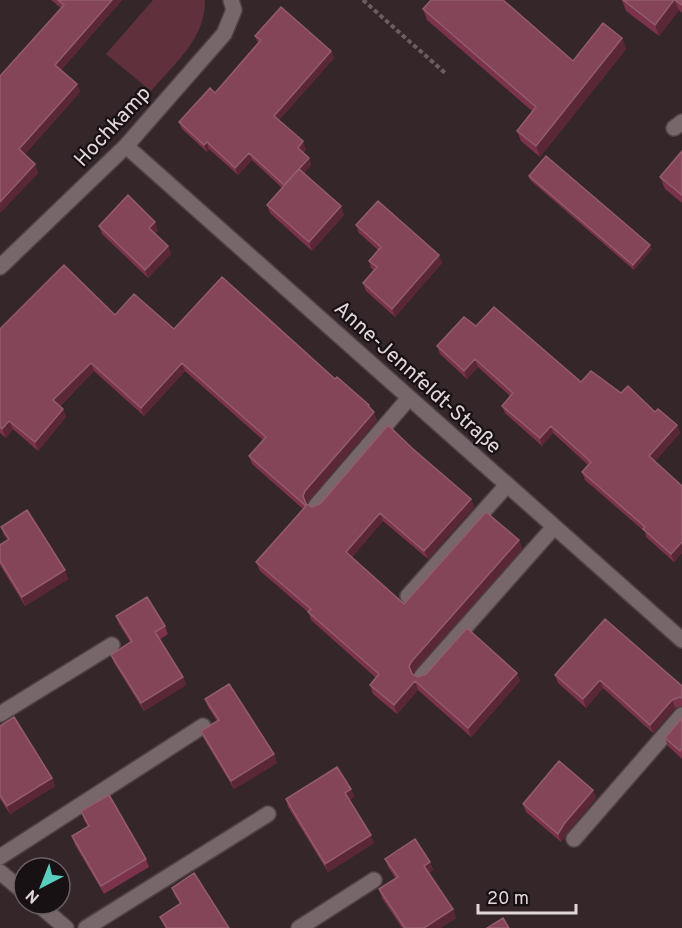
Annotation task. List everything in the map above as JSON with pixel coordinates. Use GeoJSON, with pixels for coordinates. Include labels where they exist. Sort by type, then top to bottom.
{"type":"FeatureCollection","features":[{"type":"Feature","properties":{"kind":"street","name":"Hochkamp"},"geometry":{"type":"LineString","coordinates":[[0,267],[126,146],[224,33],[234,10],[231,0]]}},
{"type":"Feature","properties":{"kind":"street","name":"Anne-Jennfeldt-Straße"},"geometry":{"type":"LineString","coordinates":[[126,146],[682,640]]}},
{"type":"Feature","properties":{"kind":"street"},"geometry":{"type":"LineString","coordinates":[[316,506],[409,398]]}},
{"type":"Feature","properties":{"kind":"street"},"geometry":{"type":"LineString","coordinates":[[408,596],[507,484]]}},
{"type":"Feature","properties":{"kind":"street"},"geometry":{"type":"LineString","coordinates":[[422,676],[554,527]]}},
{"type":"Feature","properties":{"kind":"street"},"geometry":{"type":"LineString","coordinates":[[0,714],[112,645]]}},
{"type":"Feature","properties":{"kind":"street"},"geometry":{"type":"LineString","coordinates":[[574,839],[682,715]]}},
{"type":"Feature","properties":{"kind":"street"},"geometry":{"type":"LineString","coordinates":[[0,856],[203,726]]}},
{"type":"Feature","properties":{"kind":"street"},"geometry":{"type":"LineString","coordinates":[[86,928],[268,813]]}},
{"type":"Feature","properties":{"kind":"street"},"geometry":{"type":"LineString","coordinates":[[0,872],[12,882]]}},
{"type":"Feature","properties":{"kind":"street"},"geometry":{"type":"LineString","coordinates":[[299,928],[374,880]]}},
{"type":"Feature","properties":{"kind":"street"},"geometry":{"type":"LineString","coordinates":[[52,916],[66,928]]}},
{"type":"Feature","properties":{"kind":"path"},"geometry":{"type":"LineString","coordinates":[[363,0],[446,73]]}},
{"type":"Feature","properties":{"kind":"shaded area"},"geometry":{"type":"Polygon","coordinates":[[[153,0],[205,0],[200,26],[187,50],[151,91],[106,54],[153,0]]]}},
{"type":"Feature","properties":{"kind":"building"},"geometry":{"type":"Polygon","coordinates":[[[58,0],[112,0],[55,65],[77,84],[19,149],[35,164],[0,202],[0,76],[64,5],[58,0]]]}},
{"type":"Feature","properties":{"kind":"building"},"geometry":{"type":"Polygon","coordinates":[[[431,0],[503,0],[573,61],[603,23],[622,38],[536,146],[517,131],[536,107],[423,9],[431,0]]]}},
{"type":"Feature","properties":{"kind":"building"},"geometry":{"type":"Polygon","coordinates":[[[623,0],[674,0],[655,25],[623,0]]]}},
{"type":"Feature","properties":{"kind":"building"},"geometry":{"type":"Polygon","coordinates":[[[281,7],[331,51],[274,116],[303,141],[298,148],[309,158],[284,185],[249,153],[235,168],[207,142],[204,145],[179,122],[210,88],[215,93],[261,40],[255,36],[281,7]]]}},
{"type":"Feature","properties":{"kind":"building"},"geometry":{"type":"Polygon","coordinates":[[[682,151],[682,195],[660,177],[682,151]]]}},
{"type":"Feature","properties":{"kind":"building"},"geometry":{"type":"Polygon","coordinates":[[[546,156],[650,245],[633,265],[529,176],[546,156]]]}},
{"type":"Feature","properties":{"kind":"building"},"geometry":{"type":"Polygon","coordinates":[[[299,169],[341,206],[309,242],[267,205],[299,169]]]}},
{"type":"Feature","properties":{"kind":"building"},"geometry":{"type":"Polygon","coordinates":[[[128,195],[155,222],[149,228],[168,246],[145,270],[99,226],[128,195]]]}},
{"type":"Feature","properties":{"kind":"building"},"geometry":{"type":"Polygon","coordinates":[[[378,201],[439,255],[392,309],[363,283],[377,267],[369,261],[381,247],[356,225],[378,201]]]}},
{"type":"Feature","properties":{"kind":"building"},"geometry":{"type":"Polygon","coordinates":[[[64,265],[115,315],[134,294],[174,329],[222,277],[335,379],[337,377],[369,405],[374,412],[305,491],[303,496],[306,504],[312,507],[320,504],[388,425],[471,499],[424,551],[380,513],[346,552],[404,604],[486,512],[519,540],[409,666],[412,674],[418,677],[426,674],[467,628],[517,673],[468,728],[415,681],[394,705],[370,685],[379,674],[308,612],[311,609],[256,562],[306,506],[249,456],[266,437],[182,363],[141,408],[91,363],[53,400],[63,409],[35,442],[9,421],[2,429],[0,427],[0,329],[64,265]]]}},
{"type":"Feature","properties":{"kind":"building"},"geometry":{"type":"Polygon","coordinates":[[[494,307],[581,382],[591,371],[621,393],[628,386],[655,412],[658,409],[677,425],[649,456],[682,486],[682,542],[671,554],[643,529],[645,527],[582,472],[591,462],[551,426],[540,438],[502,406],[513,393],[475,359],[464,371],[437,346],[464,317],[476,326],[494,307]]]}},
{"type":"Feature","properties":{"kind":"building"},"geometry":{"type":"Polygon","coordinates":[[[27,510],[65,570],[22,597],[0,561],[0,545],[9,539],[1,527],[27,510]]]}},
{"type":"Feature","properties":{"kind":"building"},"geometry":{"type":"Polygon","coordinates":[[[147,597],[165,626],[155,632],[183,677],[141,703],[111,655],[132,641],[116,616],[147,597]]]}},
{"type":"Feature","properties":{"kind":"building"},"geometry":{"type":"Polygon","coordinates":[[[605,619],[682,686],[682,698],[672,700],[650,725],[600,680],[583,699],[555,675],[605,619]]]}},
{"type":"Feature","properties":{"kind":"building"},"geometry":{"type":"Polygon","coordinates":[[[229,684],[274,754],[231,781],[201,731],[219,720],[205,699],[229,684]]]}},
{"type":"Feature","properties":{"kind":"building"},"geometry":{"type":"Polygon","coordinates":[[[14,717],[52,778],[7,806],[0,795],[0,726],[14,717]]]}},
{"type":"Feature","properties":{"kind":"building"},"geometry":{"type":"Polygon","coordinates":[[[682,718],[682,748],[680,751],[665,738],[682,718]]]}},
{"type":"Feature","properties":{"kind":"building"},"geometry":{"type":"Polygon","coordinates":[[[559,761],[593,790],[558,834],[523,804],[559,761]]]}},
{"type":"Feature","properties":{"kind":"building"},"geometry":{"type":"Polygon","coordinates":[[[337,767],[351,789],[345,793],[371,835],[325,864],[286,799],[337,767]]]}},
{"type":"Feature","properties":{"kind":"building"},"geometry":{"type":"Polygon","coordinates":[[[109,795],[146,859],[101,886],[72,836],[89,826],[81,811],[109,795]]]}},
{"type":"Feature","properties":{"kind":"building"},"geometry":{"type":"Polygon","coordinates":[[[415,839],[430,862],[424,866],[453,909],[424,928],[405,928],[379,889],[398,877],[385,859],[415,839]]]}},
{"type":"Feature","properties":{"kind":"building"},"geometry":{"type":"Polygon","coordinates":[[[194,873],[229,928],[167,928],[160,917],[181,903],[172,888],[194,873]]]}},
{"type":"Feature","properties":{"kind":"building"},"geometry":{"type":"Polygon","coordinates":[[[503,918],[509,928],[487,928],[503,918]]]}}]}
